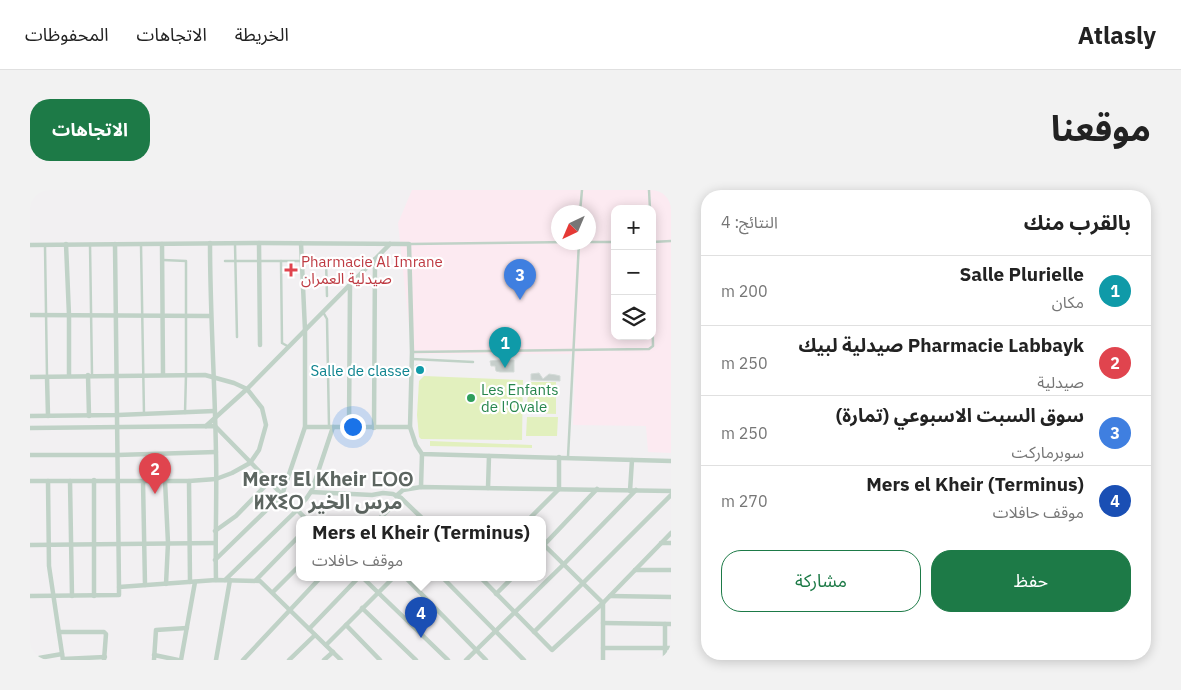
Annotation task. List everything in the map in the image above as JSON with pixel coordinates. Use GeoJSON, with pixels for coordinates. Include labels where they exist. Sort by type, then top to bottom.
{"type":"FeatureCollection","features":[{"type":"Feature","properties":{"kind":"street"},"geometry":{"type":"LineString","coordinates":[[210,243],[210,316],[216,452],[216,580]]}},
{"type":"Feature","properties":{"kind":"street"},"geometry":{"type":"LineString","coordinates":[[30,245],[210,243],[409,244],[412,352],[410,427],[416,445],[422,454],[421,487]]}},
{"type":"Feature","properties":{"kind":"street"},"geometry":{"type":"LineString","coordinates":[[259,243],[260,345]]}},
{"type":"Feature","properties":{"kind":"street"},"geometry":{"type":"LineString","coordinates":[[216,560],[282,495],[305,427],[305,330],[301,243]]}},
{"type":"Feature","properties":{"kind":"street"},"geometry":{"type":"LineString","coordinates":[[66,244],[69,376]]}},
{"type":"Feature","properties":{"kind":"street"},"geometry":{"type":"LineString","coordinates":[[30,596],[119,595],[118,415],[114,244]]}},
{"type":"Feature","properties":{"kind":"street"},"geometry":{"type":"LineString","coordinates":[[162,244],[163,374]]}},
{"type":"Feature","properties":{"kind":"street"},"geometry":{"type":"LineString","coordinates":[[206,426],[247,389],[390,244]]}},
{"type":"Feature","properties":{"kind":"street"},"geometry":{"type":"LineString","coordinates":[[374,428],[375,259]]}},
{"type":"Feature","properties":{"kind":"street"},"geometry":{"type":"LineString","coordinates":[[349,428],[350,285]]}},
{"type":"Feature","properties":{"kind":"street"},"geometry":{"type":"LineString","coordinates":[[30,314],[210,316]]}},
{"type":"Feature","properties":{"kind":"street"},"geometry":{"type":"LineString","coordinates":[[89,416],[90,375]]}},
{"type":"Feature","properties":{"kind":"street"},"geometry":{"type":"LineString","coordinates":[[30,377],[205,375],[234,383],[247,389],[262,408],[266,425],[259,450],[250,463],[216,479],[189,481],[94,480],[30,482]]}},
{"type":"Feature","properties":{"kind":"street"},"geometry":{"type":"LineString","coordinates":[[47,377],[48,416]]}},
{"type":"Feature","properties":{"kind":"street"},"geometry":{"type":"LineString","coordinates":[[30,416],[89,416],[214,411]]}},
{"type":"Feature","properties":{"kind":"street"},"geometry":{"type":"LineString","coordinates":[[30,428],[215,426],[303,516]]}},
{"type":"Feature","properties":{"kind":"street"},"geometry":{"type":"LineString","coordinates":[[305,427],[410,427]]}},
{"type":"Feature","properties":{"kind":"street"},"geometry":{"type":"LineString","coordinates":[[217,659],[227,580],[296,510],[311,492],[331,427]]}},
{"type":"Feature","properties":{"kind":"street"},"geometry":{"type":"LineString","coordinates":[[30,455],[216,452]]}},
{"type":"Feature","properties":{"kind":"street"},"geometry":{"type":"LineString","coordinates":[[422,454],[671,461]]}},
{"type":"Feature","properties":{"kind":"street"},"geometry":{"type":"LineString","coordinates":[[488,488],[489,456]]}},
{"type":"Feature","properties":{"kind":"street"},"geometry":{"type":"LineString","coordinates":[[532,516],[560,488],[559,457]]}},
{"type":"Feature","properties":{"kind":"street"},"geometry":{"type":"LineString","coordinates":[[466,660],[563,565],[632,491],[632,460]]}},
{"type":"Feature","properties":{"kind":"street"},"geometry":{"type":"LineString","coordinates":[[94,480],[94,596]]}},
{"type":"Feature","properties":{"kind":"street"},"geometry":{"type":"LineString","coordinates":[[143,480],[145,585]]}},
{"type":"Feature","properties":{"kind":"street"},"geometry":{"type":"LineString","coordinates":[[48,481],[49,566],[63,658]]}},
{"type":"Feature","properties":{"kind":"street"},"geometry":{"type":"LineString","coordinates":[[70,481],[72,596]]}},
{"type":"Feature","properties":{"kind":"street"},"geometry":{"type":"LineString","coordinates":[[165,481],[168,543],[166,584]]}},
{"type":"Feature","properties":{"kind":"street"},"geometry":{"type":"LineString","coordinates":[[187,628],[156,630],[154,658],[179,660],[187,628],[193,582],[189,481]]}},
{"type":"Feature","properties":{"kind":"street"},"geometry":{"type":"LineString","coordinates":[[215,531],[236,516],[269,482]]}},
{"type":"Feature","properties":{"kind":"street"},"geometry":{"type":"LineString","coordinates":[[382,516],[403,490],[421,487],[671,491]]}},
{"type":"Feature","properties":{"kind":"street"},"geometry":{"type":"LineString","coordinates":[[546,542],[598,489]]}},
{"type":"Feature","properties":{"kind":"street"},"geometry":{"type":"LineString","coordinates":[[311,492],[372,495],[388,493],[399,497],[418,516]]}},
{"type":"Feature","properties":{"kind":"street"},"geometry":{"type":"LineString","coordinates":[[534,632],[671,495]]}},
{"type":"Feature","properties":{"kind":"street"},"geometry":{"type":"LineString","coordinates":[[484,581],[553,649],[603,603],[671,533]]}},
{"type":"Feature","properties":{"kind":"street"},"geometry":{"type":"LineString","coordinates":[[256,580],[296,539]]}},
{"type":"Feature","properties":{"kind":"street"},"geometry":{"type":"LineString","coordinates":[[30,545],[215,542]]}},
{"type":"Feature","properties":{"kind":"street"},"geometry":{"type":"LineString","coordinates":[[661,543],[671,543]]}},
{"type":"Feature","properties":{"kind":"street"},"geometry":{"type":"LineString","coordinates":[[546,548],[603,603],[603,660]]}},
{"type":"Feature","properties":{"kind":"street"},"geometry":{"type":"LineString","coordinates":[[273,592],[296,569]]}},
{"type":"Feature","properties":{"kind":"street"},"geometry":{"type":"LineString","coordinates":[[635,570],[671,570]]}},
{"type":"Feature","properties":{"kind":"street"},"geometry":{"type":"LineString","coordinates":[[119,587],[216,580],[256,580],[264,583],[341,660]]}},
{"type":"Feature","properties":{"kind":"street"},"geometry":{"type":"LineString","coordinates":[[243,660],[317,581]]}},
{"type":"Feature","properties":{"kind":"street"},"geometry":{"type":"LineString","coordinates":[[309,629],[357,581]]}},
{"type":"Feature","properties":{"kind":"street"},"geometry":{"type":"LineString","coordinates":[[365,581],[448,660]]}},
{"type":"Feature","properties":{"kind":"street"},"geometry":{"type":"LineString","coordinates":[[326,645],[390,581]]}},
{"type":"Feature","properties":{"kind":"street"},"geometry":{"type":"LineString","coordinates":[[410,581],[486,660]]}},
{"type":"Feature","properties":{"kind":"street"},"geometry":{"type":"LineString","coordinates":[[446,581],[524,660]]}},
{"type":"Feature","properties":{"kind":"street"},"geometry":{"type":"LineString","coordinates":[[496,594],[509,581]]}},
{"type":"Feature","properties":{"kind":"street"},"geometry":{"type":"LineString","coordinates":[[610,596],[671,597]]}},
{"type":"Feature","properties":{"kind":"street"},"geometry":{"type":"LineString","coordinates":[[362,608],[416,660]]}},
{"type":"Feature","properties":{"kind":"street"},"geometry":{"type":"LineString","coordinates":[[603,623],[668,624],[668,648],[665,660]]}},
{"type":"Feature","properties":{"kind":"street"},"geometry":{"type":"LineString","coordinates":[[346,625],[380,660]]}},
{"type":"Feature","properties":{"kind":"street"},"geometry":{"type":"LineString","coordinates":[[38,660],[39,658],[104,658],[106,634],[104,632],[60,632]]}},
{"type":"Feature","properties":{"kind":"street"},"geometry":{"type":"LineString","coordinates":[[289,660],[315,635]]}},
{"type":"Feature","properties":{"kind":"street"},"geometry":{"type":"LineString","coordinates":[[603,648],[668,648]]}},
{"type":"Feature","properties":{"kind":"street"},"geometry":{"type":"LineString","coordinates":[[324,660],[333,652]]}},
{"type":"Feature","properties":{"kind":"lane"},"geometry":{"type":"LineString","coordinates":[[581,205],[582,190]]}},
{"type":"Feature","properties":{"kind":"lane"},"geometry":{"type":"LineString","coordinates":[[649,190],[650,205]]}},
{"type":"Feature","properties":{"kind":"lane"},"geometry":{"type":"LineString","coordinates":[[656,242],[671,241]]}},
{"type":"Feature","properties":{"kind":"lane"},"geometry":{"type":"LineString","coordinates":[[409,244],[551,242]]}},
{"type":"Feature","properties":{"kind":"lane"},"geometry":{"type":"LineString","coordinates":[[596,242],[611,242]]}},
{"type":"Feature","properties":{"kind":"lane"},"geometry":{"type":"LineString","coordinates":[[235,243],[237,337]]}},
{"type":"Feature","properties":{"kind":"lane"},"geometry":{"type":"LineString","coordinates":[[45,244],[47,377]]}},
{"type":"Feature","properties":{"kind":"lane"},"geometry":{"type":"LineString","coordinates":[[90,244],[92,315],[90,375]]}},
{"type":"Feature","properties":{"kind":"lane"},"geometry":{"type":"LineString","coordinates":[[141,244],[144,414]]}},
{"type":"Feature","properties":{"kind":"lane"},"geometry":{"type":"LineString","coordinates":[[568,457],[579,250]]}},
{"type":"Feature","properties":{"kind":"lane"},"geometry":{"type":"LineString","coordinates":[[163,260],[186,261],[185,412]]}},
{"type":"Feature","properties":{"kind":"lane"},"geometry":{"type":"LineString","coordinates":[[225,262],[259,260],[333,261]]}},
{"type":"Feature","properties":{"kind":"lane"},"geometry":{"type":"LineString","coordinates":[[281,260],[282,343],[289,347]]}},
{"type":"Feature","properties":{"kind":"lane"},"geometry":{"type":"LineString","coordinates":[[326,261],[327,296]]}},
{"type":"Feature","properties":{"kind":"lane"},"geometry":{"type":"LineString","coordinates":[[323,312],[327,319],[331,427]]}},
{"type":"Feature","properties":{"kind":"lane"},"geometry":{"type":"LineString","coordinates":[[412,352],[651,349],[653,340]]}},
{"type":"Feature","properties":{"kind":"lane"},"geometry":{"type":"LineString","coordinates":[[412,359],[473,362]]}},
{"type":"Feature","properties":{"kind":"shaded area"},"geometry":{"type":"Polygon","coordinates":[[[412,190],[671,190],[671,453],[648,452],[646,426],[573,425],[575,354],[412,354],[398,223],[412,190]]]}},
{"type":"Feature","properties":{"kind":"green space","name":"Les Enfants de l'Ovale"},"geometry":{"type":"Polygon","coordinates":[[[424,376],[523,380],[522,440],[421,439],[419,437],[417,415],[419,381],[424,376]]]}},
{"type":"Feature","properties":{"kind":"green space"},"geometry":{"type":"Polygon","coordinates":[[[528,382],[556,382],[556,414],[527,413],[528,382]]]}},
{"type":"Feature","properties":{"kind":"green space"},"geometry":{"type":"Polygon","coordinates":[[[527,417],[558,417],[557,436],[526,436],[527,417]]]}},
{"type":"Feature","properties":{"kind":"green space"},"geometry":{"type":"Polygon","coordinates":[[[430,441],[532,445],[532,448],[430,446],[430,441]]]}},
{"type":"Feature","properties":{"kind":"building"},"geometry":{"type":"Polygon","coordinates":[[[514,360],[514,372],[496,371],[495,366],[491,366],[490,361],[514,360]]]}},
{"type":"Feature","properties":{"kind":"building","name":"Salle de classe"},"geometry":{"type":"Polygon","coordinates":[[[416,365],[423,365],[424,374],[417,374],[416,365]]]}},
{"type":"Feature","properties":{"kind":"building"},"geometry":{"type":"Polygon","coordinates":[[[539,373],[543,379],[549,374],[560,376],[560,381],[531,380],[531,374],[539,373]]]}},
{"type":"Feature","properties":{"kind":"place","name":"Pharmacie Al Imrane صيدلية العمران"},"geometry":{"type":"Point","coordinates":[291,270]}},
{"type":"Feature","properties":{"kind":"place","name":"سوق السبت الاسبوعي (تمارة)"},"geometry":{"type":"Point","coordinates":[520,300]}},
{"type":"Feature","properties":{"kind":"place","name":"Salle Plurielle"},"geometry":{"type":"Point","coordinates":[505,368]}},
{"type":"Feature","properties":{"kind":"place","name":"Salle de classe"},"geometry":{"type":"Point","coordinates":[420,370]}},
{"type":"Feature","properties":{"kind":"place","name":"Les Enfants de l'Ovale"},"geometry":{"type":"Point","coordinates":[471,398]}},
{"type":"Feature","properties":{"kind":"place","name":"Pharmacie Labbayk صيدلية لبيك"},"geometry":{"type":"Point","coordinates":[155,494]}},
{"type":"Feature","properties":{"kind":"place","name":"Mers el Kheir (Terminus)"},"geometry":{"type":"Point","coordinates":[421,638]}},
{"type":"Feature","properties":{"kind":"district","name":"Mers El Kheir ⵎⵔⵙ ⵍⵅⵉⵔ مرس الخير"},"geometry":{"type":"Point","coordinates":[328,490]}}]}
